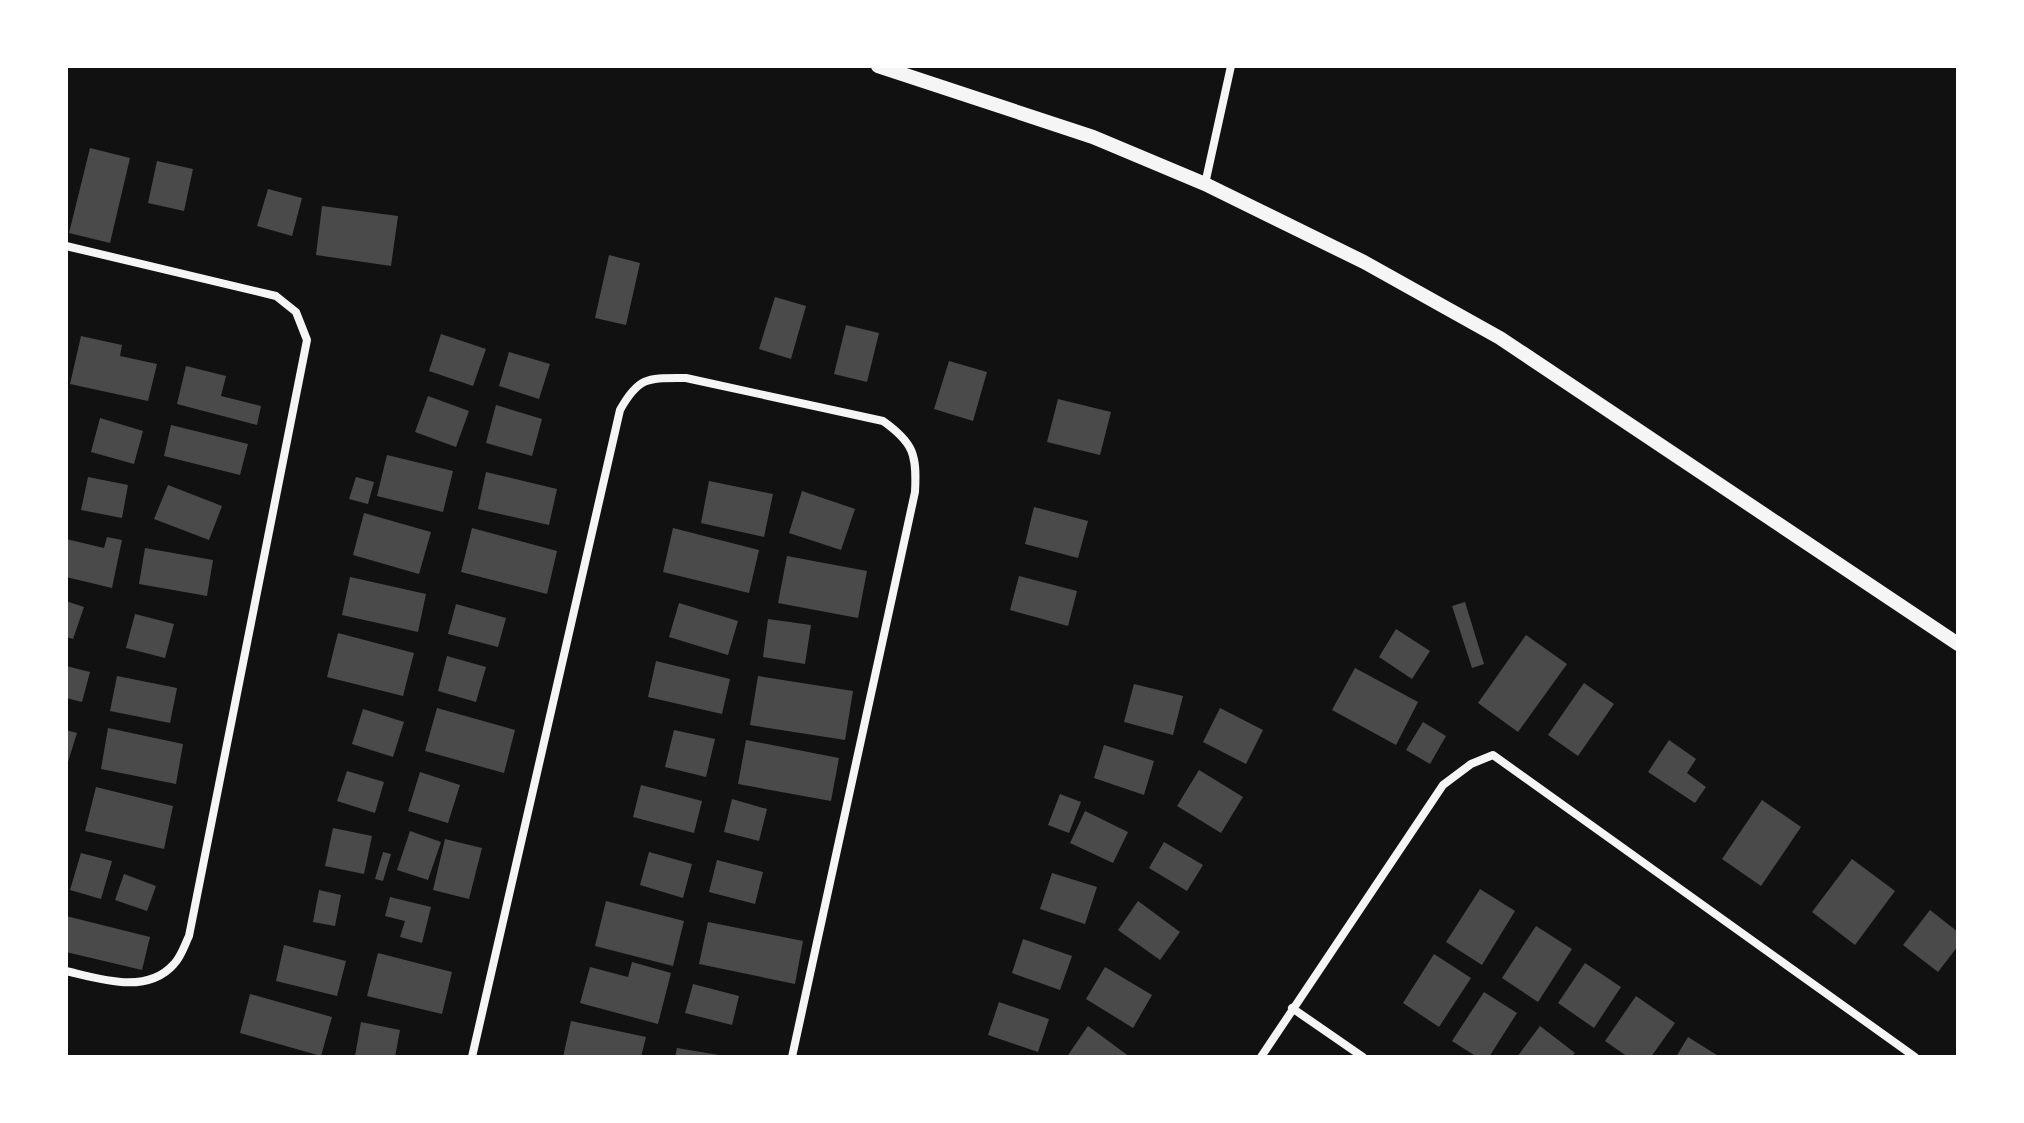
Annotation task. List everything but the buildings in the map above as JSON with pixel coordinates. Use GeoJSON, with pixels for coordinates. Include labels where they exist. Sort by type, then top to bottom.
{"type":"FeatureCollection","features":[{"type":"Feature","properties":{"kind":"street"},"geometry":{"type":"LineString","coordinates":[[878,66],[1079,132],[1205,184],[1364,262],[1500,338],[1958,644]]}},
{"type":"Feature","properties":{"kind":"street"},"geometry":{"type":"LineString","coordinates":[[1205,184],[1231,66]]}},
{"type":"Feature","properties":{"kind":"street"},"geometry":{"type":"LineString","coordinates":[[66,246],[276,296],[296,312],[307,340],[189,936],[175,964],[152,980],[116,982],[66,971]]}},
{"type":"Feature","properties":{"kind":"street"},"geometry":{"type":"LineString","coordinates":[[472,1057],[620,410],[633,387],[654,378],[686,378],[883,421],[904,436],[917,460],[915,492],[792,1057]]}},
{"type":"Feature","properties":{"kind":"street"},"geometry":{"type":"LineString","coordinates":[[1261,1057],[1443,785],[1471,764],[1493,755],[1915,1057]]}},
{"type":"Feature","properties":{"kind":"street"},"geometry":{"type":"LineString","coordinates":[[1292,1008],[1363,1057]]}}]}
